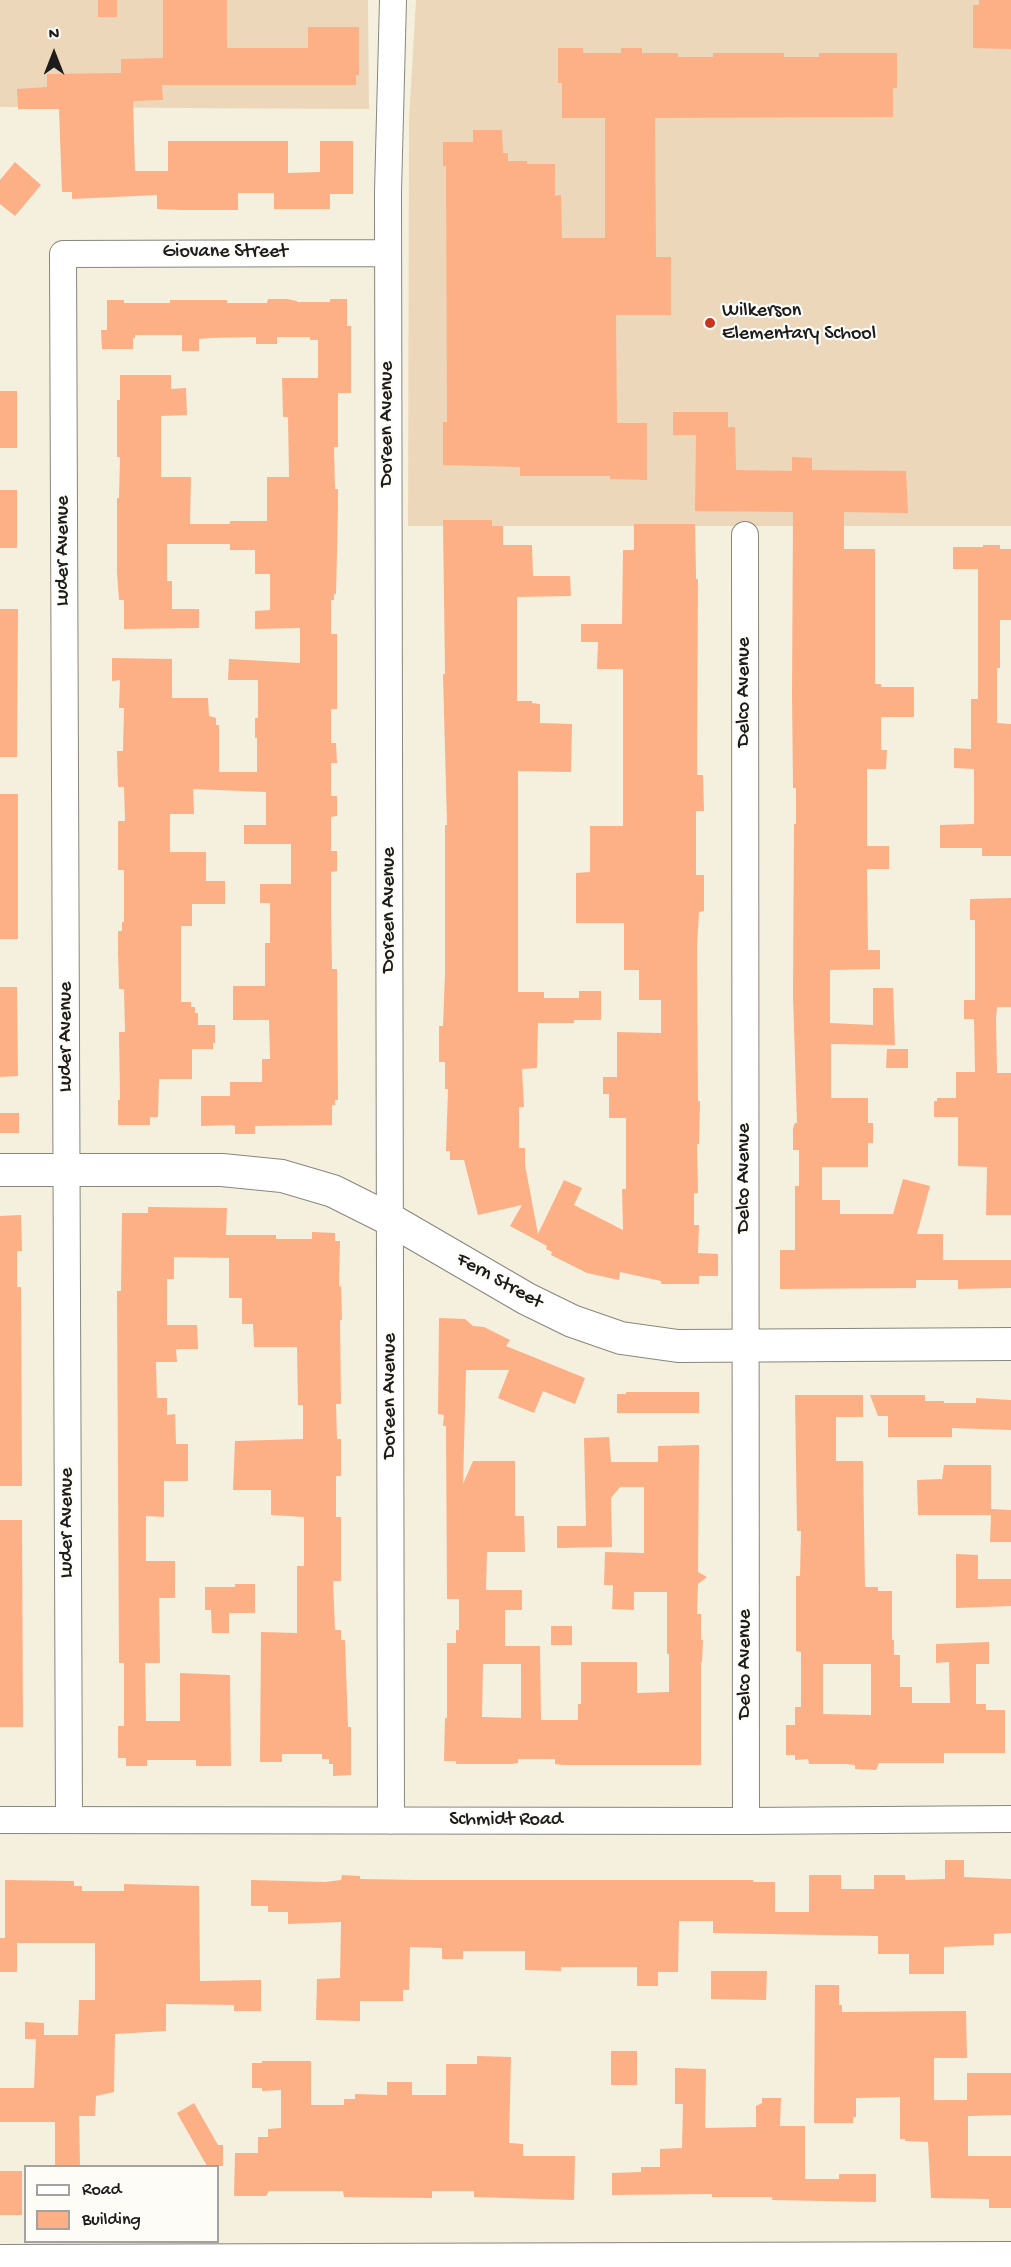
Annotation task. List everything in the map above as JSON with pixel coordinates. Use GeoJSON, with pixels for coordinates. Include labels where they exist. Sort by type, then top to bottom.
{"type":"FeatureCollection","features":[{"type":"Feature","properties":{"kind":"street","name":"Doreen Avenue"},"geometry":{"type":"LineString","coordinates":[[391,1821],[388,253],[393,0]]}},
{"type":"Feature","properties":{"kind":"street","name":"Giovane Street"},"geometry":{"type":"LineString","coordinates":[[63,254],[388,253]]}},
{"type":"Feature","properties":{"kind":"street","name":"Luder Avenue"},"geometry":{"type":"LineString","coordinates":[[63,254],[69,1820]]}},
{"type":"Feature","properties":{"kind":"street","name":"Delco Avenue"},"geometry":{"type":"LineString","coordinates":[[745,535],[746,1821]]}},
{"type":"Feature","properties":{"kind":"street","name":"Fern Street"},"geometry":{"type":"LineString","coordinates":[[0,1170],[222,1170],[282,1176],[333,1191],[391,1220],[527,1299],[572,1321],[621,1338],[667,1344],[1011,1344]]}},
{"type":"Feature","properties":{"kind":"street","name":"Schmidt Road"},"geometry":{"type":"LineString","coordinates":[[0,1820],[1011,1820]]}},
{"type":"Feature","properties":{"kind":"street"},"geometry":{"type":"LineString","coordinates":[[0,2261],[1011,2258]]}},
{"type":"Feature","properties":{"kind":"shaded area"},"geometry":{"type":"Polygon","coordinates":[[[0,0],[368,0],[369,109],[0,107],[0,0]]]}},
{"type":"Feature","properties":{"kind":"shaded area","name":"Wilkerson Elementary School"},"geometry":{"type":"Polygon","coordinates":[[[416,0],[1011,0],[1011,526],[408,526],[409,120],[416,0]]]}},
{"type":"Feature","properties":{"kind":"building"},"geometry":{"type":"Polygon","coordinates":[[[98,0],[117,0],[117,17],[98,17],[98,0]]]}},
{"type":"Feature","properties":{"kind":"building"},"geometry":{"type":"Polygon","coordinates":[[[163,0],[227,0],[227,48],[308,48],[308,27],[359,27],[359,75],[356,75],[356,85],[162,85],[163,100],[133,101],[135,171],[168,171],[168,141],[288,141],[288,173],[320,172],[320,141],[353,141],[353,194],[330,194],[330,209],[274,209],[274,193],[238,193],[238,210],[182,210],[157,209],[157,195],[72,199],[72,192],[62,192],[59,109],[18,109],[17,89],[47,87],[47,74],[121,73],[121,59],[163,58],[163,0]]]}},
{"type":"Feature","properties":{"kind":"building"},"geometry":{"type":"Polygon","coordinates":[[[979,0],[1011,0],[1011,49],[973,48],[973,5],[979,5],[979,0]]]}},
{"type":"Feature","properties":{"kind":"building"},"geometry":{"type":"Polygon","coordinates":[[[558,48],[583,48],[583,53],[621,53],[621,48],[642,48],[642,53],[678,53],[678,57],[713,57],[713,53],[784,53],[784,57],[819,57],[819,53],[897,53],[897,88],[893,88],[893,117],[655,118],[656,257],[671,257],[671,315],[616,315],[617,423],[647,423],[647,480],[610,479],[610,476],[520,476],[520,467],[443,465],[443,422],[447,422],[446,166],[443,166],[443,142],[473,142],[473,130],[502,130],[503,153],[508,153],[508,161],[555,164],[555,196],[561,195],[562,238],[605,238],[605,118],[562,118],[562,83],[558,83],[558,48]]]}},
{"type":"Feature","properties":{"kind":"building"},"geometry":{"type":"Polygon","coordinates":[[[15,162],[41,185],[15,216],[0,204],[0,180],[15,162]]]}},
{"type":"Feature","properties":{"kind":"building"},"geometry":{"type":"Polygon","coordinates":[[[268,299],[330,302],[330,299],[347,299],[347,326],[351,326],[351,393],[338,393],[338,447],[334,447],[338,508],[336,594],[334,594],[334,600],[331,600],[331,634],[337,634],[337,709],[331,709],[331,743],[336,743],[337,763],[331,763],[331,796],[337,796],[337,816],[331,817],[331,851],[337,851],[337,871],[331,872],[331,910],[332,969],[337,969],[338,1100],[335,1100],[335,1105],[332,1105],[332,1125],[255,1126],[255,1134],[235,1134],[235,1126],[232,1125],[201,1126],[201,1096],[230,1096],[230,1082],[262,1082],[262,1059],[270,1059],[269,1020],[233,1020],[233,986],[265,986],[265,943],[270,943],[270,903],[260,903],[260,884],[291,884],[291,844],[244,844],[244,825],[266,825],[266,792],[193,789],[194,814],[170,814],[170,852],[206,852],[206,881],[225,881],[225,904],[192,904],[192,926],[181,926],[181,1002],[191,1002],[191,1007],[195,1007],[195,1013],[198,1013],[198,1025],[215,1025],[215,1043],[213,1043],[213,1049],[192,1049],[192,1079],[159,1079],[158,1117],[150,1117],[150,1125],[118,1125],[119,1032],[125,1032],[124,989],[119,989],[118,931],[122,931],[122,922],[124,922],[124,870],[118,870],[118,821],[125,821],[124,787],[118,787],[117,751],[123,751],[124,708],[119,708],[120,680],[112,681],[112,658],[172,659],[172,698],[208,698],[209,716],[216,718],[216,725],[219,725],[219,772],[257,772],[255,718],[258,718],[258,680],[228,680],[229,659],[300,663],[300,628],[255,629],[255,611],[270,610],[270,574],[255,574],[255,550],[230,550],[230,544],[167,544],[167,581],[172,581],[172,609],[199,609],[199,628],[124,629],[124,600],[119,600],[117,572],[117,498],[119,498],[120,457],[117,457],[117,400],[120,400],[120,375],[171,375],[171,389],[186,388],[187,415],[161,416],[161,477],[191,477],[190,524],[267,521],[267,477],[289,477],[288,417],[283,417],[282,378],[318,378],[318,340],[310,340],[310,337],[277,337],[277,344],[256,344],[256,337],[211,338],[199,339],[199,351],[182,351],[182,335],[135,335],[133,349],[102,349],[101,330],[107,330],[107,300],[124,300],[124,303],[227,300],[227,303],[267,303],[268,299]]]}},
{"type":"Feature","properties":{"kind":"building"},"geometry":{"type":"Polygon","coordinates":[[[0,391],[17,391],[17,448],[0,448],[0,391]]]}},
{"type":"Feature","properties":{"kind":"building"},"geometry":{"type":"Polygon","coordinates":[[[673,412],[728,412],[728,427],[735,427],[736,470],[792,471],[792,457],[812,458],[812,470],[906,471],[908,513],[844,512],[844,549],[875,549],[875,684],[881,684],[881,687],[914,687],[914,717],[881,717],[881,750],[887,750],[886,769],[867,769],[867,846],[889,846],[889,869],[867,869],[868,950],[880,950],[880,969],[830,970],[830,1023],[873,1025],[873,988],[893,988],[895,1045],[831,1044],[831,1098],[868,1098],[868,1123],[873,1123],[873,1143],[868,1143],[868,1167],[822,1167],[822,1200],[840,1200],[840,1214],[893,1214],[903,1179],[930,1186],[917,1234],[943,1234],[943,1260],[1011,1260],[1011,1288],[958,1289],[958,1280],[916,1280],[916,1288],[780,1289],[780,1250],[795,1250],[795,1186],[799,1186],[799,1150],[793,1150],[793,1128],[797,1123],[793,995],[796,788],[793,788],[793,512],[695,511],[696,435],[673,435],[673,412]]]}},
{"type":"Feature","properties":{"kind":"building"},"geometry":{"type":"Polygon","coordinates":[[[0,490],[17,490],[17,548],[0,548],[0,490]]]}},
{"type":"Feature","properties":{"kind":"building"},"geometry":{"type":"Polygon","coordinates":[[[443,520],[492,520],[492,526],[503,526],[503,545],[532,545],[533,576],[570,576],[571,596],[517,597],[517,701],[532,701],[532,703],[540,704],[540,723],[572,724],[571,772],[518,771],[518,992],[544,992],[544,998],[579,998],[579,991],[601,991],[601,1020],[538,1023],[537,1068],[522,1069],[524,1107],[519,1107],[519,1148],[525,1148],[525,1165],[538,1234],[564,1180],[582,1188],[574,1205],[623,1230],[622,1189],[626,1189],[626,1118],[609,1118],[609,1094],[603,1094],[603,1077],[617,1077],[617,1032],[661,1033],[661,1000],[639,1000],[639,970],[624,970],[624,923],[576,923],[576,873],[590,872],[590,826],[623,826],[623,669],[597,669],[598,642],[581,642],[581,624],[622,624],[623,550],[634,550],[634,524],[695,524],[696,579],[698,579],[697,775],[703,775],[704,811],[696,811],[696,875],[704,875],[704,911],[699,912],[697,946],[698,1101],[700,1101],[699,1144],[697,1144],[698,1193],[694,1193],[694,1225],[699,1225],[698,1253],[718,1254],[718,1276],[699,1276],[699,1284],[661,1284],[661,1281],[620,1272],[619,1280],[587,1273],[551,1255],[552,1252],[546,1249],[547,1246],[510,1226],[522,1205],[478,1215],[464,1160],[450,1160],[450,1151],[446,1151],[448,1089],[445,1089],[445,1062],[439,1062],[439,1026],[443,1026],[445,974],[445,825],[447,825],[443,674],[445,674],[443,520]]]}},
{"type":"Feature","properties":{"kind":"building"},"geometry":{"type":"Polygon","coordinates":[[[983,545],[1000,545],[1000,549],[1011,549],[1011,620],[1000,620],[997,723],[1011,724],[1011,856],[982,856],[982,848],[940,848],[940,825],[974,824],[974,769],[954,768],[954,748],[971,749],[971,699],[978,699],[978,569],[953,569],[953,547],[983,547],[983,545]]]}},
{"type":"Feature","properties":{"kind":"building"},"geometry":{"type":"Polygon","coordinates":[[[0,609],[18,609],[17,757],[0,757],[0,609]]]}},
{"type":"Feature","properties":{"kind":"building"},"geometry":{"type":"Polygon","coordinates":[[[0,794],[18,794],[18,939],[0,939],[0,794]]]}},
{"type":"Feature","properties":{"kind":"building"},"geometry":{"type":"Polygon","coordinates":[[[1011,898],[1011,1007],[997,1007],[996,1019],[997,1073],[1011,1073],[1011,1215],[986,1215],[987,1167],[958,1166],[958,1117],[934,1117],[934,1101],[937,1101],[937,1098],[956,1098],[956,1072],[975,1072],[974,1019],[964,1019],[964,1000],[975,1000],[975,920],[970,920],[970,899],[1011,898]]]}},
{"type":"Feature","properties":{"kind":"building"},"geometry":{"type":"Polygon","coordinates":[[[0,987],[17,987],[18,1076],[0,1077],[0,987]]]}},
{"type":"Feature","properties":{"kind":"building"},"geometry":{"type":"Polygon","coordinates":[[[887,1049],[908,1049],[908,1068],[886,1068],[887,1049]]]}},
{"type":"Feature","properties":{"kind":"building"},"geometry":{"type":"Polygon","coordinates":[[[0,1113],[19,1113],[19,1133],[0,1133],[0,1113]]]}},
{"type":"Feature","properties":{"kind":"building"},"geometry":{"type":"Polygon","coordinates":[[[148,1207],[227,1208],[226,1235],[276,1235],[276,1239],[312,1239],[312,1232],[335,1233],[335,1241],[340,1241],[341,1404],[336,1404],[337,1439],[341,1439],[341,1476],[336,1476],[336,1517],[341,1517],[341,1581],[333,1581],[335,1630],[341,1630],[341,1640],[345,1640],[348,1727],[351,1727],[351,1775],[333,1776],[333,1764],[329,1764],[329,1759],[322,1759],[322,1754],[282,1754],[282,1762],[260,1762],[261,1632],[297,1633],[297,1566],[304,1566],[304,1517],[271,1515],[271,1490],[233,1490],[235,1441],[303,1439],[303,1405],[298,1405],[297,1347],[254,1347],[253,1324],[242,1324],[242,1298],[229,1298],[229,1258],[174,1257],[174,1279],[167,1279],[167,1325],[197,1325],[198,1349],[176,1349],[177,1362],[156,1362],[157,1398],[167,1398],[167,1415],[175,1414],[176,1444],[188,1444],[188,1481],[164,1481],[164,1517],[146,1516],[146,1561],[175,1561],[175,1598],[159,1598],[160,1663],[145,1663],[146,1721],[180,1721],[180,1673],[230,1675],[231,1766],[196,1766],[196,1760],[147,1760],[147,1766],[126,1766],[126,1758],[118,1758],[118,1726],[124,1726],[124,1663],[119,1663],[117,1291],[121,1291],[122,1213],[148,1213],[148,1207]]]}},
{"type":"Feature","properties":{"kind":"building"},"geometry":{"type":"Polygon","coordinates":[[[21,1215],[22,1251],[17,1251],[17,1287],[21,1287],[22,1486],[0,1486],[0,1216],[21,1215]]]}},
{"type":"Feature","properties":{"kind":"building"},"geometry":{"type":"Polygon","coordinates":[[[439,1318],[465,1319],[473,1326],[484,1327],[510,1340],[506,1346],[585,1378],[575,1404],[543,1391],[534,1413],[498,1398],[509,1370],[466,1370],[463,1484],[473,1461],[515,1461],[515,1516],[524,1516],[525,1552],[487,1552],[486,1590],[522,1590],[522,1610],[505,1610],[505,1646],[540,1646],[541,1720],[578,1720],[578,1704],[581,1704],[581,1662],[637,1662],[637,1693],[669,1692],[667,1592],[634,1592],[634,1610],[612,1609],[613,1585],[604,1585],[605,1552],[644,1553],[644,1487],[620,1487],[611,1498],[612,1547],[557,1548],[557,1526],[586,1526],[584,1438],[609,1437],[611,1462],[658,1462],[658,1446],[699,1445],[698,1572],[707,1577],[698,1584],[697,1614],[701,1614],[701,1640],[703,1640],[701,1765],[563,1765],[555,1764],[555,1759],[518,1759],[518,1763],[512,1764],[456,1764],[456,1761],[444,1761],[445,1718],[447,1718],[447,1643],[456,1643],[456,1630],[459,1630],[459,1599],[447,1599],[446,1426],[443,1426],[444,1415],[438,1414],[439,1318]],[[483,1664],[482,1717],[521,1718],[521,1664],[483,1664]]]}},
{"type":"Feature","properties":{"kind":"building"},"geometry":{"type":"Polygon","coordinates":[[[626,1392],[699,1392],[699,1413],[617,1413],[617,1394],[626,1394],[626,1392]]]}},
{"type":"Feature","properties":{"kind":"building"},"geometry":{"type":"Polygon","coordinates":[[[795,1395],[863,1395],[863,1417],[836,1417],[836,1461],[863,1461],[865,1587],[878,1587],[878,1591],[892,1591],[892,1640],[894,1640],[894,1655],[900,1655],[900,1687],[912,1687],[912,1703],[950,1703],[949,1662],[936,1663],[936,1644],[989,1642],[989,1664],[976,1664],[976,1704],[986,1704],[986,1710],[1005,1710],[1005,1753],[944,1753],[944,1763],[879,1763],[876,1770],[855,1769],[855,1765],[846,1764],[809,1764],[808,1759],[795,1760],[795,1755],[786,1755],[786,1725],[795,1725],[795,1707],[801,1707],[801,1652],[796,1651],[796,1576],[800,1576],[801,1531],[797,1531],[795,1395]],[[823,1664],[823,1714],[871,1715],[871,1664],[823,1664]]]}},
{"type":"Feature","properties":{"kind":"building"},"geometry":{"type":"Polygon","coordinates":[[[870,1395],[925,1395],[925,1401],[944,1401],[944,1403],[976,1403],[976,1398],[1011,1400],[1011,1430],[952,1428],[952,1437],[888,1437],[888,1416],[878,1416],[870,1395]]]}},
{"type":"Feature","properties":{"kind":"building"},"geometry":{"type":"Polygon","coordinates":[[[944,1465],[991,1465],[991,1509],[1011,1510],[1011,1542],[990,1542],[991,1515],[918,1515],[917,1480],[942,1479],[944,1465]]]}},
{"type":"Feature","properties":{"kind":"building"},"geometry":{"type":"Polygon","coordinates":[[[0,1520],[22,1520],[23,1727],[0,1727],[0,1520]]]}},
{"type":"Feature","properties":{"kind":"building"},"geometry":{"type":"Polygon","coordinates":[[[956,1554],[978,1555],[978,1579],[1011,1579],[1011,1606],[956,1608],[956,1554]]]}},
{"type":"Feature","properties":{"kind":"building"},"geometry":{"type":"Polygon","coordinates":[[[235,1584],[255,1584],[255,1613],[229,1613],[229,1633],[212,1633],[211,1610],[205,1610],[205,1587],[235,1587],[235,1584]]]}},
{"type":"Feature","properties":{"kind":"building"},"geometry":{"type":"Polygon","coordinates":[[[551,1626],[572,1626],[572,1645],[551,1645],[551,1626]]]}},
{"type":"Feature","properties":{"kind":"building"},"geometry":{"type":"Polygon","coordinates":[[[945,1860],[964,1860],[964,1877],[1011,1879],[1011,1933],[994,1934],[994,1945],[944,1947],[944,1974],[909,1974],[909,1954],[878,1954],[878,1936],[713,1933],[713,1921],[679,1921],[678,1972],[658,1972],[658,1986],[637,1986],[637,1967],[561,1967],[561,1971],[525,1970],[525,1951],[463,1951],[463,1959],[442,1959],[442,1948],[410,1947],[409,1990],[403,1990],[403,2001],[360,2001],[360,2021],[316,2020],[317,1979],[340,1978],[341,1922],[288,1924],[288,1912],[268,1912],[268,1906],[251,1906],[251,1880],[325,1882],[341,1880],[342,1875],[360,1876],[360,1879],[417,1880],[753,1880],[753,1882],[775,1882],[775,1912],[809,1912],[809,1875],[841,1875],[841,1889],[874,1889],[874,1875],[905,1875],[905,1880],[945,1879],[945,1860]]]}},
{"type":"Feature","properties":{"kind":"building"},"geometry":{"type":"Polygon","coordinates":[[[5,1880],[74,1881],[74,1886],[82,1886],[82,1891],[124,1891],[124,1884],[199,1886],[200,1981],[261,1980],[261,2011],[234,2011],[234,2005],[166,2004],[166,2031],[115,2034],[114,2092],[96,2096],[95,2116],[79,2116],[80,2165],[55,2165],[55,2122],[0,2122],[0,2088],[34,2088],[36,2039],[25,2039],[25,2022],[44,2023],[44,2035],[78,2035],[79,2000],[95,2000],[95,1943],[17,1943],[17,1972],[0,1972],[0,1938],[5,1938],[5,1880]]]}},
{"type":"Feature","properties":{"kind":"building"},"geometry":{"type":"Polygon","coordinates":[[[711,1971],[767,1971],[766,2000],[711,1999],[711,1971]]]}},
{"type":"Feature","properties":{"kind":"building"},"geometry":{"type":"Polygon","coordinates":[[[815,1985],[839,1985],[839,2005],[842,2005],[842,2012],[966,2011],[967,2058],[934,2058],[934,2100],[967,2100],[967,2073],[1011,2073],[1011,2115],[968,2116],[968,2156],[1011,2156],[1011,2208],[989,2208],[989,2199],[931,2198],[928,2142],[900,2139],[900,2097],[856,2098],[856,2117],[853,2117],[853,2123],[814,2123],[815,1985]]]}},
{"type":"Feature","properties":{"kind":"building"},"geometry":{"type":"Polygon","coordinates":[[[611,2051],[637,2051],[637,2085],[611,2085],[611,2051]]]}},
{"type":"Feature","properties":{"kind":"building"},"geometry":{"type":"Polygon","coordinates":[[[477,2056],[511,2057],[509,2143],[523,2144],[523,2156],[575,2156],[574,2200],[474,2197],[474,2191],[432,2191],[432,2198],[344,2197],[343,2191],[269,2191],[266,2196],[234,2196],[235,2153],[258,2153],[258,2137],[268,2137],[268,2129],[281,2128],[281,2090],[262,2091],[262,2088],[252,2088],[252,2063],[311,2061],[311,2105],[344,2105],[344,2099],[355,2099],[355,2094],[387,2095],[387,2082],[412,2082],[412,2095],[446,2095],[446,2064],[477,2064],[477,2056]]]}},
{"type":"Feature","properties":{"kind":"building"},"geometry":{"type":"Polygon","coordinates":[[[675,2068],[706,2069],[705,2128],[756,2127],[756,2106],[762,2103],[762,2098],[781,2098],[780,2126],[805,2126],[805,2179],[839,2179],[839,2174],[876,2174],[876,2202],[772,2200],[772,2197],[712,2197],[712,2194],[612,2195],[612,2173],[641,2172],[641,2167],[660,2167],[660,2149],[682,2148],[683,2104],[675,2104],[675,2068]]]}},
{"type":"Feature","properties":{"kind":"building"},"geometry":{"type":"Polygon","coordinates":[[[194,2103],[218,2145],[223,2145],[223,2166],[206,2165],[177,2113],[194,2103]]]}},
{"type":"Feature","properties":{"kind":"building"},"geometry":{"type":"Polygon","coordinates":[[[0,2171],[22,2171],[22,2215],[0,2215],[0,2171]]]}},
{"type":"Feature","properties":{"kind":"place","name":"Wilkerson Elementary School"},"geometry":{"type":"Point","coordinates":[710,323]}}]}
